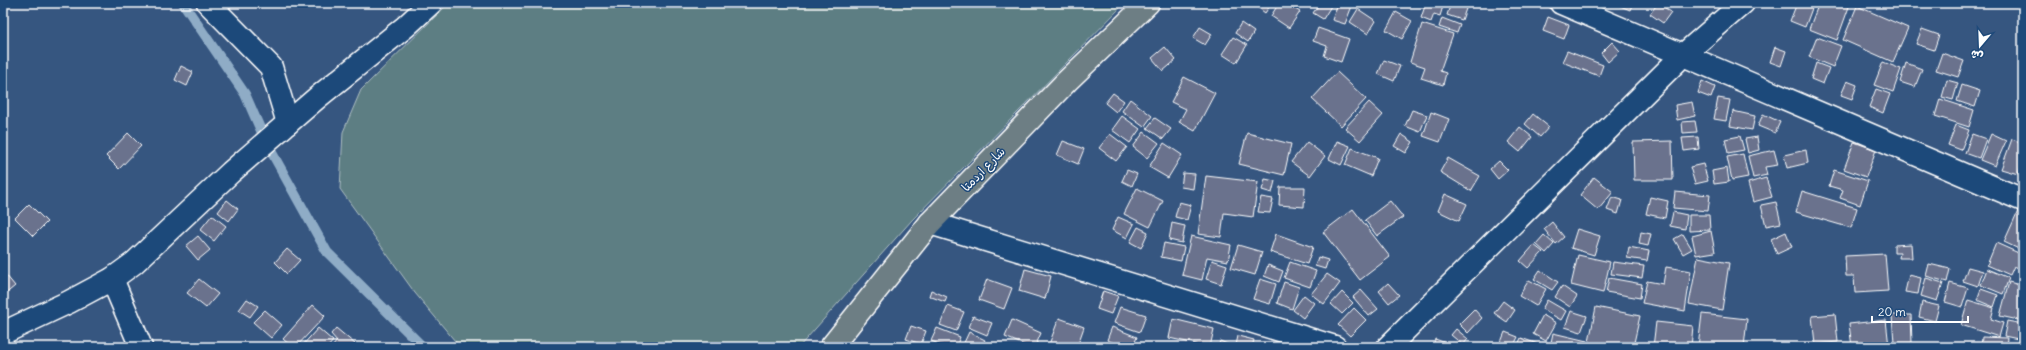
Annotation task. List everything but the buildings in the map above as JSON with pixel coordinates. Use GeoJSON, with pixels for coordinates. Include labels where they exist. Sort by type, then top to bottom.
{"type":"FeatureCollection","features":[{"type":"Feature","properties":{"kind":"main road","name":"شارع اردمتا"},"geometry":{"type":"LineString","coordinates":[[831,347],[930,223],[1067,81],[1148,3]]}},
{"type":"Feature","properties":{"kind":"street"},"geometry":{"type":"LineString","coordinates":[[208,3],[271,67],[288,122]]}},
{"type":"Feature","properties":{"kind":"street"},"geometry":{"type":"LineString","coordinates":[[3,333],[69,302],[112,279],[134,263],[231,172],[288,122],[405,27],[431,3]]}},
{"type":"Feature","properties":{"kind":"street"},"geometry":{"type":"LineString","coordinates":[[1561,3],[2023,200]]}},
{"type":"Feature","properties":{"kind":"street"},"geometry":{"type":"LineString","coordinates":[[1388,347],[1683,55],[1743,3]]}},
{"type":"Feature","properties":{"kind":"street"},"geometry":{"type":"LineString","coordinates":[[930,223],[1335,347]]}},
{"type":"Feature","properties":{"kind":"street"},"geometry":{"type":"LineString","coordinates":[[112,279],[141,347]]}},
{"type":"Feature","properties":{"kind":"green space"},"geometry":{"type":"Polygon","coordinates":[[[449,3],[1125,3],[912,220],[799,347],[460,347],[415,293],[340,189],[343,132],[361,90],[449,3]]]}},
{"type":"Feature","properties":{"kind":"waterway"},"geometry":{"type":"LineString","coordinates":[[183,3],[245,94],[266,142],[327,252],[423,347]]}}]}
